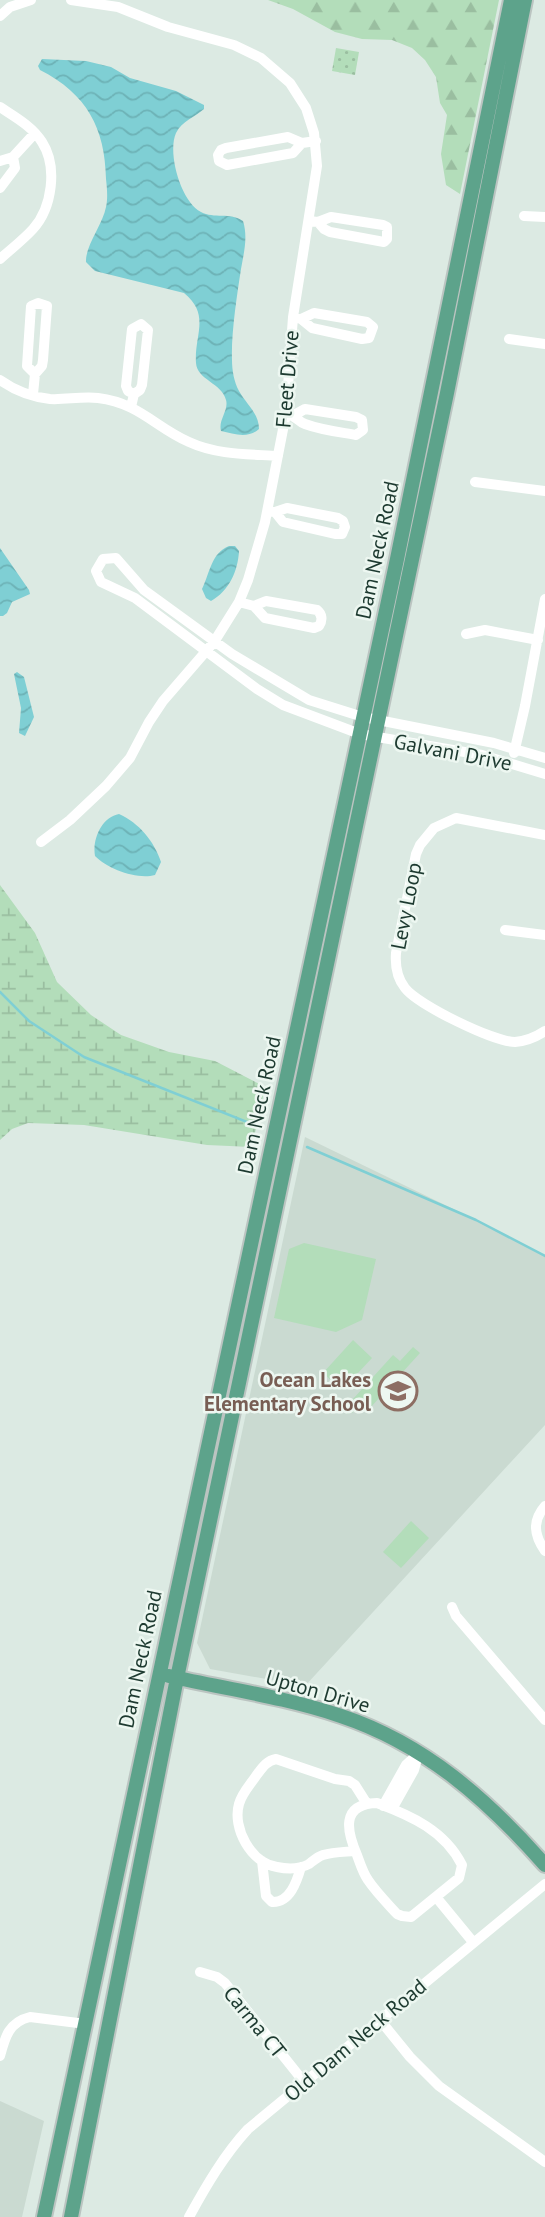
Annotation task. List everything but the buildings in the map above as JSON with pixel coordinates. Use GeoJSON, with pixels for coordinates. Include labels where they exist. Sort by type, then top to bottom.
{"type":"FeatureCollection","features":[{"type":"Feature","properties":{"kind":"main road","name":"Dam Neck Road"},"geometry":{"type":"LineString","coordinates":[[44,2217],[360,734],[511,0]]}},
{"type":"Feature","properties":{"kind":"main road","name":"Dam Neck Road"},"geometry":{"type":"LineString","coordinates":[[71,2217],[177,1678],[447,393],[525,0]]}},
{"type":"Feature","properties":{"kind":"main road"},"geometry":{"type":"LineString","coordinates":[[223,1370],[241,1374]]}},
{"type":"Feature","properties":{"kind":"main road","name":"Upton Drive"},"geometry":{"type":"LineString","coordinates":[[159,1674],[315,1708],[371,1728],[446,1770],[486,1802],[545,1865]]}},
{"type":"Feature","properties":{"kind":"main road"},"geometry":{"type":"LineString","coordinates":[[86,2024],[109,2027]]}},
{"type":"Feature","properties":{"kind":"street"},"geometry":{"type":"LineString","coordinates":[[0,16],[10,7],[31,0]]}},
{"type":"Feature","properties":{"kind":"street","name":"Fleet Drive"},"geometry":{"type":"LineString","coordinates":[[41,842],[70,820],[106,786],[130,758],[163,701],[215,642],[239,602],[254,566],[271,512],[278,456],[290,415],[297,318],[313,222],[317,166],[316,141],[309,116],[298,93],[284,76],[258,56],[234,45],[168,27],[118,7],[71,0]]}},
{"type":"Feature","properties":{"kind":"street"},"geometry":{"type":"LineString","coordinates":[[0,107],[24,122],[35,133],[43,143],[51,168],[51,190],[41,218],[33,229],[0,259]]}},
{"type":"Feature","properties":{"kind":"street"},"geometry":{"type":"LineString","coordinates":[[0,161],[13,157],[35,133]]}},
{"type":"Feature","properties":{"kind":"street"},"geometry":{"type":"LineString","coordinates":[[302,143],[293,153],[227,165],[219,161],[218,155],[226,148],[288,137],[302,143],[316,141]]}},
{"type":"Feature","properties":{"kind":"street"},"geometry":{"type":"LineString","coordinates":[[0,188],[15,168],[13,157]]}},
{"type":"Feature","properties":{"kind":"street"},"geometry":{"type":"LineString","coordinates":[[331,216],[383,225],[387,227],[387,239],[384,242],[330,232],[313,222],[331,216]]}},
{"type":"Feature","properties":{"kind":"street"},"geometry":{"type":"LineString","coordinates":[[524,216],[545,217]]}},
{"type":"Feature","properties":{"kind":"street"},"geometry":{"type":"LineString","coordinates":[[33,394],[34,374],[42,366],[43,360],[47,306],[38,303],[31,306],[27,366],[34,374]]}},
{"type":"Feature","properties":{"kind":"street"},"geometry":{"type":"LineString","coordinates":[[314,313],[367,321],[372,324],[373,331],[369,338],[362,338],[312,328],[297,318],[314,313]]}},
{"type":"Feature","properties":{"kind":"street"},"geometry":{"type":"LineString","coordinates":[[131,407],[134,394],[142,385],[148,330],[141,324],[132,329],[126,386],[128,391],[134,394]]}},
{"type":"Feature","properties":{"kind":"street"},"geometry":{"type":"LineString","coordinates":[[509,340],[545,344]]}},
{"type":"Feature","properties":{"kind":"street"},"geometry":{"type":"LineString","coordinates":[[0,380],[9,387],[49,399],[97,398],[131,407],[196,445],[222,452],[278,456]]}},
{"type":"Feature","properties":{"kind":"street"},"geometry":{"type":"LineString","coordinates":[[305,409],[356,417],[362,420],[363,427],[361,433],[356,435],[304,424],[290,415],[305,409]]}},
{"type":"Feature","properties":{"kind":"street"},"geometry":{"type":"LineString","coordinates":[[475,482],[545,491]]}},
{"type":"Feature","properties":{"kind":"street"},"geometry":{"type":"LineString","coordinates":[[287,508],[338,518],[343,521],[345,527],[342,534],[335,534],[283,523],[271,512],[287,508]]}},
{"type":"Feature","properties":{"kind":"street","name":"Galvani Drive"},"geometry":{"type":"LineString","coordinates":[[545,758],[515,748],[363,717],[309,700],[240,659],[142,589],[116,558],[103,559],[98,564],[96,571],[101,582],[135,598],[257,690],[283,705],[360,734],[482,755],[545,774]]}},
{"type":"Feature","properties":{"kind":"street"},"geometry":{"type":"LineString","coordinates":[[511,763],[545,599]]}},
{"type":"Feature","properties":{"kind":"street"},"geometry":{"type":"LineString","coordinates":[[239,602],[254,607],[265,618],[314,628],[322,621],[317,610],[266,601],[254,607]]}},
{"type":"Feature","properties":{"kind":"street"},"geometry":{"type":"LineString","coordinates":[[466,634],[485,630],[538,640]]}},
{"type":"Feature","properties":{"kind":"street","name":"Levy Loop"},"geometry":{"type":"LineString","coordinates":[[545,835],[460,818],[443,822],[434,828],[419,845],[416,854],[395,962],[401,983],[414,998],[488,1035],[509,1041],[524,1041],[545,1031]]}},
{"type":"Feature","properties":{"kind":"street"},"geometry":{"type":"LineString","coordinates":[[505,930],[545,935]]}},
{"type":"Feature","properties":{"kind":"street"},"geometry":{"type":"LineString","coordinates":[[545,1506],[538,1515],[535,1529],[545,1551]]}},
{"type":"Feature","properties":{"kind":"street"},"geometry":{"type":"LineString","coordinates":[[452,1606],[456,1616],[545,1720]]}},
{"type":"Feature","properties":{"kind":"street"},"geometry":{"type":"LineString","coordinates":[[388,1807],[414,1770],[419,1753]]}},
{"type":"Feature","properties":{"kind":"street"},"geometry":{"type":"LineString","coordinates":[[355,1851],[323,1855],[301,1867],[276,1867],[262,1861],[249,1849],[237,1812],[243,1795],[270,1760],[282,1760],[335,1779],[349,1780],[367,1804]]}},
{"type":"Feature","properties":{"kind":"street"},"geometry":{"type":"LineString","coordinates":[[377,1803],[388,1807],[412,1817],[438,1833],[460,1861],[463,1870],[459,1878],[411,1917],[397,1914],[368,1881],[348,1832],[348,1822],[356,1810],[367,1804],[377,1803]]}},
{"type":"Feature","properties":{"kind":"street"},"geometry":{"type":"LineString","coordinates":[[262,1861],[266,1896],[272,1902],[282,1901],[287,1896],[301,1867]]}},
{"type":"Feature","properties":{"kind":"street","name":"Old Dam Neck Road"},"geometry":{"type":"LineString","coordinates":[[189,2217],[232,2146],[256,2122],[545,1884]]}},
{"type":"Feature","properties":{"kind":"street"},"geometry":{"type":"LineString","coordinates":[[436,1897],[473,1942]]}},
{"type":"Feature","properties":{"kind":"street","name":"Carma CT"},"geometry":{"type":"LineString","coordinates":[[200,1972],[225,1983],[304,2082]]}},
{"type":"Feature","properties":{"kind":"street"},"geometry":{"type":"LineString","coordinates":[[0,2056],[9,2029],[22,2019],[30,2017],[86,2024]]}},
{"type":"Feature","properties":{"kind":"street"},"geometry":{"type":"LineString","coordinates":[[380,2020],[410,2057],[439,2086],[545,2162]]}},
{"type":"Feature","properties":{"kind":"shaded area","name":"Ocean Lakes Elementary School"},"geometry":{"type":"Polygon","coordinates":[[[305,1137],[545,1256],[545,1425],[305,1686],[210,1669],[197,1643],[305,1137]]]}},
{"type":"Feature","properties":{"kind":"shaded area"},"geometry":{"type":"Polygon","coordinates":[[[0,2101],[44,2121],[22,2217],[0,2217],[0,2101]]]}},
{"type":"Feature","properties":{"kind":"green space"},"geometry":{"type":"Polygon","coordinates":[[[268,0],[499,0],[460,194],[446,185],[441,154],[447,115],[440,103],[436,77],[425,60],[412,48],[392,40],[362,39],[335,32],[293,9],[268,0]]]}},
{"type":"Feature","properties":{"kind":"green space"},"geometry":{"type":"Polygon","coordinates":[[[336,48],[359,52],[355,75],[332,71],[336,48]]]}},
{"type":"Feature","properties":{"kind":"green space"},"geometry":{"type":"Polygon","coordinates":[[[0,885],[35,933],[57,982],[91,1015],[121,1035],[169,1052],[215,1061],[265,1087],[252,1147],[207,1145],[84,1125],[28,1123],[12,1129],[0,1140],[0,885]]]}},
{"type":"Feature","properties":{"kind":"green space"},"geometry":{"type":"Polygon","coordinates":[[[304,1243],[376,1259],[362,1320],[336,1332],[274,1318],[289,1249],[304,1243]]]}},
{"type":"Feature","properties":{"kind":"green space"},"geometry":{"type":"Polygon","coordinates":[[[353,1340],[372,1358],[342,1390],[323,1373],[353,1340]]]}},
{"type":"Feature","properties":{"kind":"green space"},"geometry":{"type":"Polygon","coordinates":[[[413,1347],[420,1353],[370,1408],[363,1401],[352,1413],[350,1411],[348,1414],[343,1410],[393,1355],[400,1361],[413,1347]]]}},
{"type":"Feature","properties":{"kind":"green space"},"geometry":{"type":"Polygon","coordinates":[[[411,1521],[429,1538],[401,1568],[383,1552],[411,1521]]]}},
{"type":"Feature","properties":{"kind":"water"},"geometry":{"type":"Polygon","coordinates":[[[42,59],[86,61],[111,67],[130,78],[176,91],[204,105],[204,109],[185,122],[176,133],[173,152],[182,188],[194,207],[206,214],[243,221],[245,245],[232,338],[232,364],[237,387],[257,418],[259,429],[255,432],[241,435],[221,431],[226,400],[220,389],[197,369],[199,317],[192,301],[184,293],[95,271],[86,262],[88,249],[107,204],[102,144],[90,114],[81,102],[56,79],[40,70],[38,66],[42,59]]]}},
{"type":"Feature","properties":{"kind":"water"},"geometry":{"type":"Polygon","coordinates":[[[229,546],[235,546],[239,551],[237,566],[228,586],[211,601],[206,598],[202,589],[218,553],[229,546]]]}},
{"type":"Feature","properties":{"kind":"water"},"geometry":{"type":"Polygon","coordinates":[[[0,548],[30,594],[12,602],[3,616],[0,616],[0,548]]]}},
{"type":"Feature","properties":{"kind":"water"},"geometry":{"type":"Polygon","coordinates":[[[17,672],[24,677],[34,717],[25,736],[19,733],[21,708],[14,674],[17,672]]]}},
{"type":"Feature","properties":{"kind":"water"},"geometry":{"type":"Polygon","coordinates":[[[119,814],[139,828],[154,847],[161,862],[155,875],[140,876],[123,872],[95,856],[95,843],[103,824],[119,814]]]}},
{"type":"Feature","properties":{"kind":"waterway"},"geometry":{"type":"LineString","coordinates":[[0,992],[29,1021],[84,1057],[257,1126]]}},
{"type":"Feature","properties":{"kind":"waterway"},"geometry":{"type":"LineString","coordinates":[[307,1147],[476,1220],[545,1256]]}},
{"type":"Feature","properties":{"kind":"place","name":"Ocean Lakes Elementary School"},"geometry":{"type":"Point","coordinates":[398,1391]}}]}
